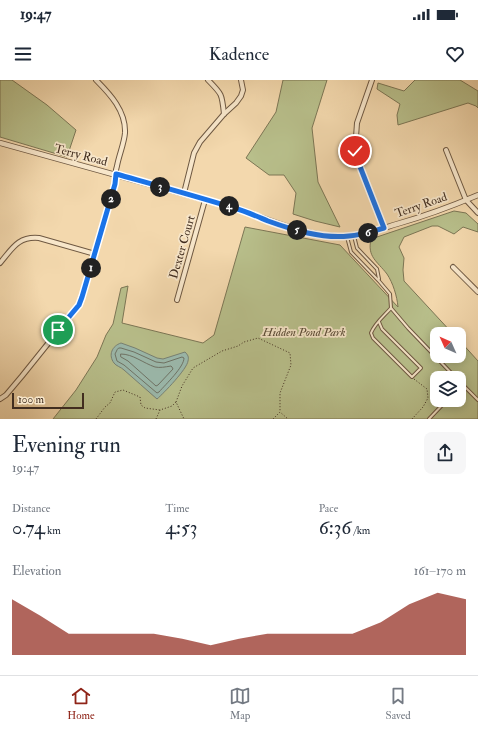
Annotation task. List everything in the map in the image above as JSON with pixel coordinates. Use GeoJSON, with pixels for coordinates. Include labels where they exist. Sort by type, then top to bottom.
{"type":"FeatureCollection","features":[{"type":"Feature","properties":{"kind":"street"},"geometry":{"type":"LineString","coordinates":[[0,399],[6,395],[22,376],[79,305],[95,254],[115,184],[117,166],[125,132],[121,111],[108,92],[96,80]]}},
{"type":"Feature","properties":{"kind":"street"},"geometry":{"type":"LineString","coordinates":[[208,80],[221,94],[223,99],[224,114]]}},
{"type":"Feature","properties":{"kind":"street"},"geometry":{"type":"LineString","coordinates":[[184,193],[194,154],[200,142],[242,96],[243,85],[241,80]]}},
{"type":"Feature","properties":{"kind":"street"},"geometry":{"type":"LineString","coordinates":[[372,80],[357,123],[355,151],[384,228]]}},
{"type":"Feature","properties":{"kind":"street","name":"Terry Road"},"geometry":{"type":"LineString","coordinates":[[0,143],[184,193],[235,208],[268,221],[313,234],[354,236],[422,216],[478,195]]}},
{"type":"Feature","properties":{"kind":"street"},"geometry":{"type":"LineString","coordinates":[[446,150],[466,200],[478,213]]}},
{"type":"Feature","properties":{"kind":"street","name":"Dexter Court"},"geometry":{"type":"LineString","coordinates":[[178,300],[206,200]]}},
{"type":"Feature","properties":{"kind":"street"},"geometry":{"type":"LineString","coordinates":[[0,263],[18,243],[31,238],[39,238],[95,254]]}},
{"type":"Feature","properties":{"kind":"street"},"geometry":{"type":"LineString","coordinates":[[454,267],[478,292]]}},
{"type":"Feature","properties":{"kind":"lane"},"geometry":{"type":"LineString","coordinates":[[347,236],[351,252],[390,294],[391,308],[449,371]]}},
{"type":"Feature","properties":{"kind":"lane"},"geometry":{"type":"LineString","coordinates":[[354,236],[357,248],[377,269],[379,281]]}},
{"type":"Feature","properties":{"kind":"lane"},"geometry":{"type":"LineString","coordinates":[[379,322],[382,329],[421,368],[412,377],[373,338],[371,333],[373,328],[391,308]]}},
{"type":"Feature","properties":{"kind":"lane"},"geometry":{"type":"LineString","coordinates":[[466,388],[478,400]]}},
{"type":"Feature","properties":{"kind":"lane"},"geometry":{"type":"LineString","coordinates":[[429,419],[440,407]]}},
{"type":"Feature","properties":{"kind":"path"},"geometry":{"type":"LineString","coordinates":[[96,419],[102,410],[110,403],[115,392],[123,390],[140,398],[141,405],[145,408],[160,410],[172,406],[176,402],[182,386],[193,368],[222,351],[258,338],[290,353],[291,365],[280,393],[280,412],[273,419]]}},
{"type":"Feature","properties":{"kind":"path"},"geometry":{"type":"LineString","coordinates":[[412,377],[427,389],[428,398],[423,407],[412,419]]}},
{"type":"Feature","properties":{"kind":"path"},"geometry":{"type":"LineString","coordinates":[[176,402],[184,419]]}},
{"type":"Feature","properties":{"kind":"path"},"geometry":{"type":"LineString","coordinates":[[156,419],[160,410]]}},
{"type":"Feature","properties":{"kind":"path"},"geometry":{"type":"LineString","coordinates":[[280,412],[288,419]]}},
{"type":"Feature","properties":{"kind":"green space"},"geometry":{"type":"Polygon","coordinates":[[[0,80],[12,80],[47,105],[76,130],[67,157],[0,137],[0,80]]]}},
{"type":"Feature","properties":{"kind":"green space"},"geometry":{"type":"Polygon","coordinates":[[[283,80],[327,80],[312,128],[318,182],[340,227],[293,214],[296,193],[284,175],[269,175],[246,158],[276,112],[283,80]]]}},
{"type":"Feature","properties":{"kind":"green space"},"geometry":{"type":"Polygon","coordinates":[[[415,80],[460,80],[478,91],[478,108],[468,103],[398,125],[397,115],[400,104],[377,89],[378,83],[404,91],[415,80]]]}},
{"type":"Feature","properties":{"kind":"green space","name":"Hidden Pond Park"},"geometry":{"type":"Polygon","coordinates":[[[454,211],[466,213],[478,224],[478,232],[463,227],[454,234],[438,226],[432,226],[404,237],[399,247],[404,258],[404,281],[447,327],[430,327],[430,363],[466,363],[466,348],[478,361],[478,419],[53,419],[76,390],[97,357],[106,335],[113,324],[121,288],[128,286],[122,323],[203,343],[214,335],[245,227],[340,245],[398,307],[396,294],[391,281],[376,262],[370,250],[371,239],[454,211]]]}},
{"type":"Feature","properties":{"kind":"water"},"geometry":{"type":"Polygon","coordinates":[[[121,343],[157,358],[163,359],[185,352],[188,356],[187,365],[180,375],[157,399],[112,360],[111,354],[113,349],[121,343]]]}},
{"type":"Feature","properties":{"kind":"route"},"geometry":{"type":"LineString","coordinates":[[58,330],[79,305],[82,297],[115,184],[116,174],[235,208],[268,221],[313,234],[335,236],[358,235],[384,228],[355,151]]}}]}
